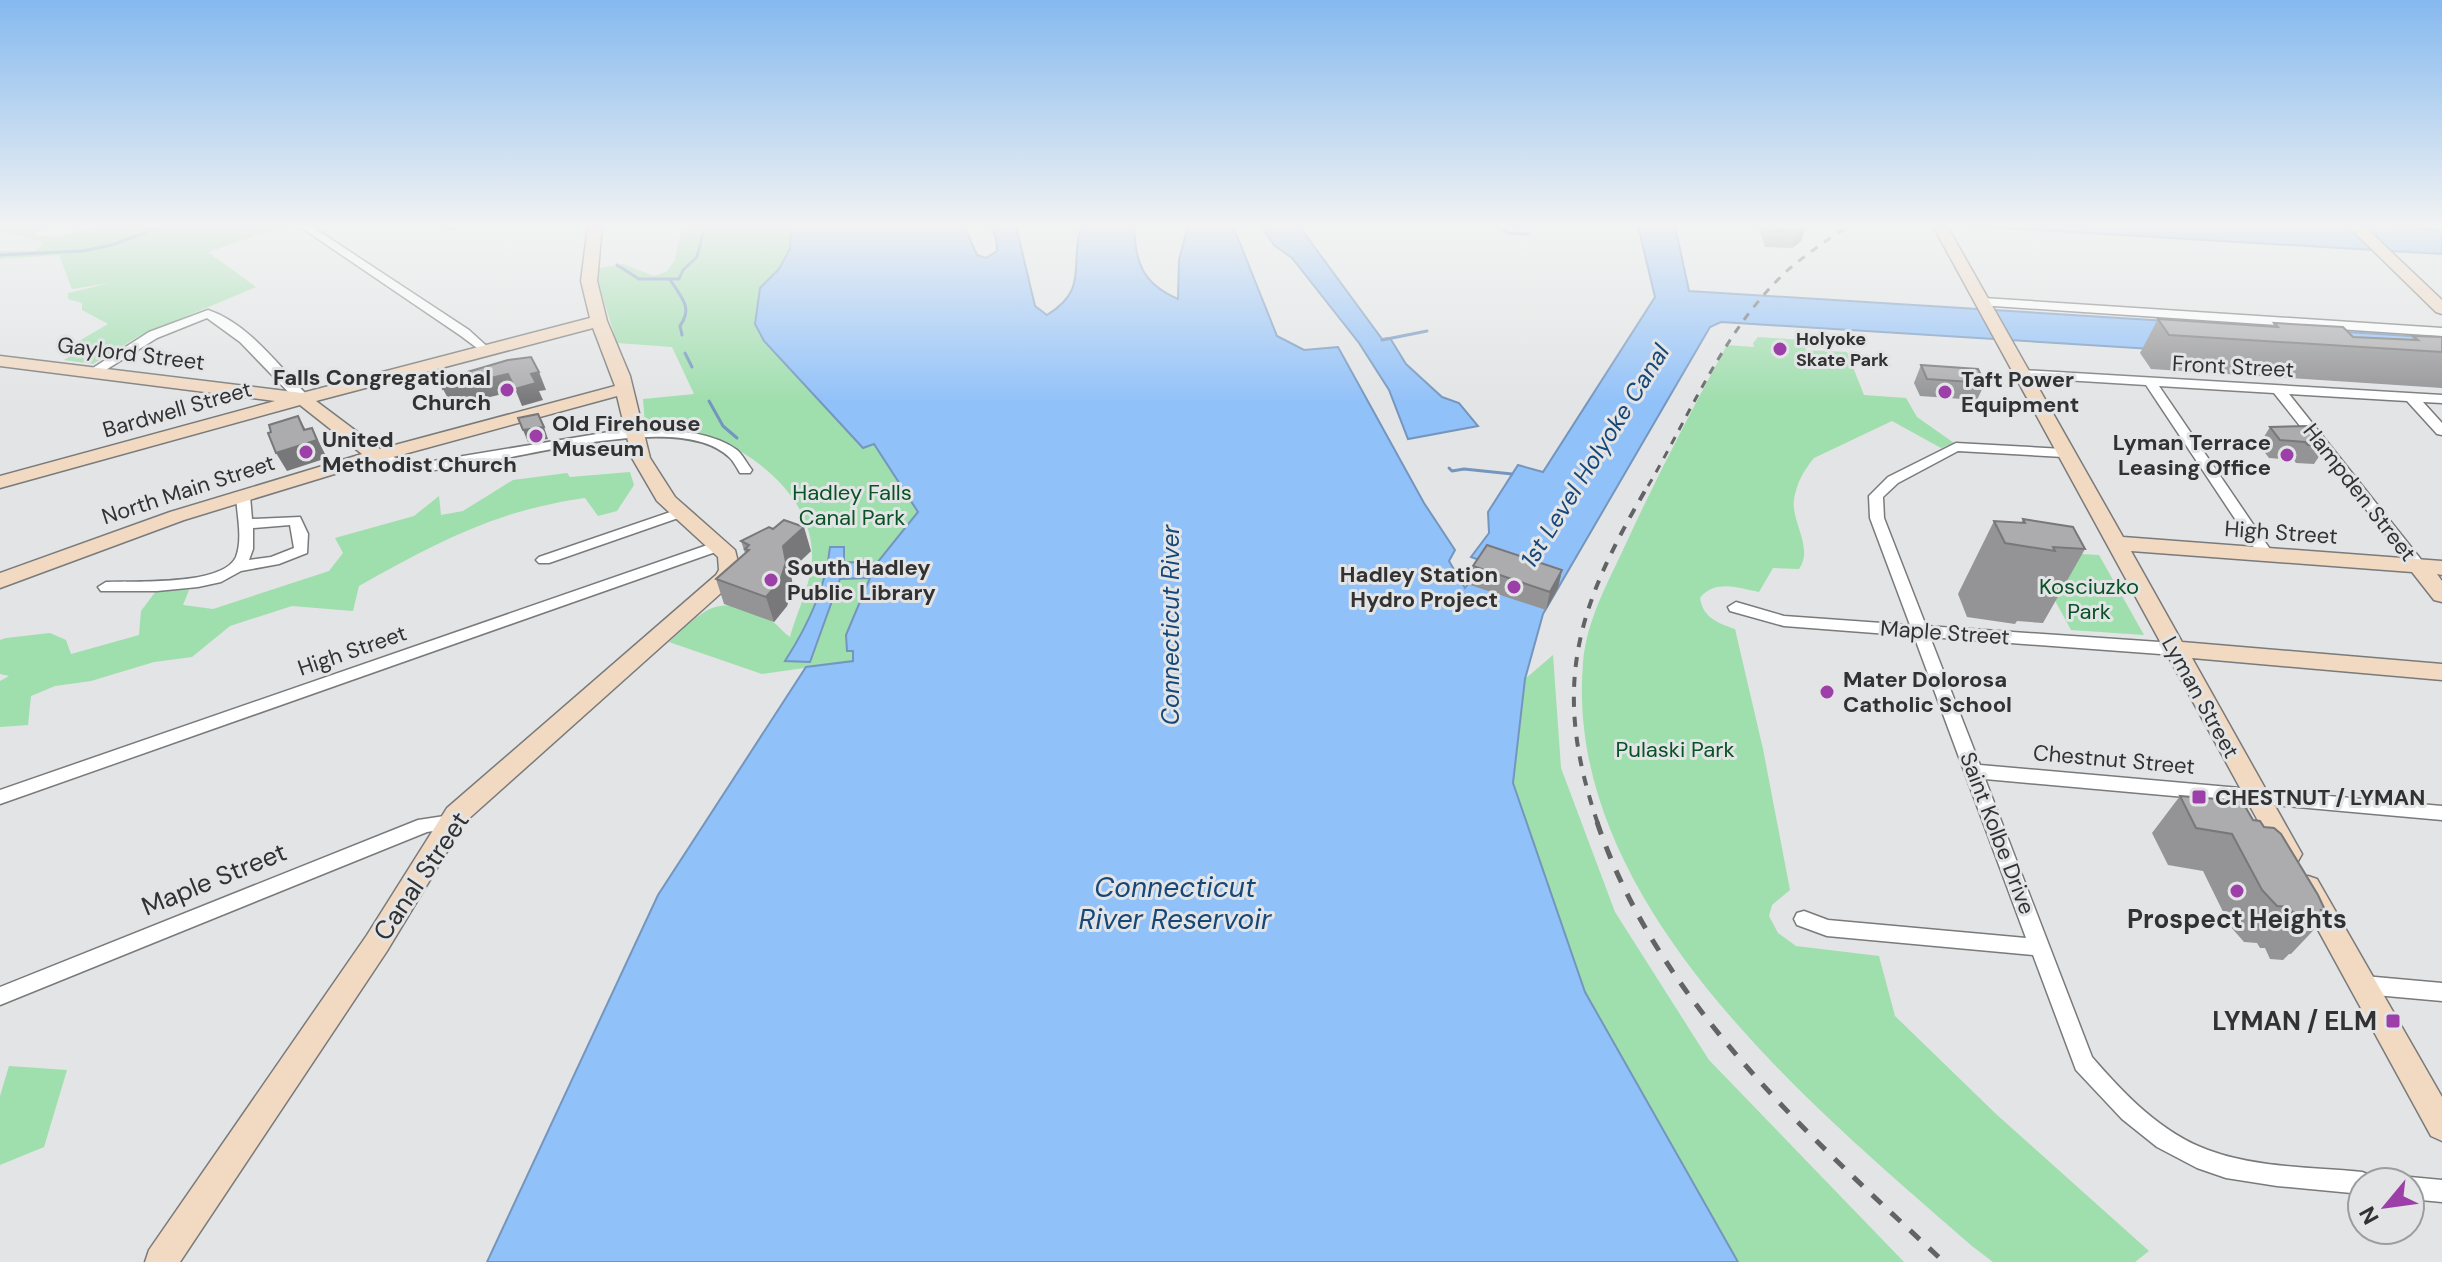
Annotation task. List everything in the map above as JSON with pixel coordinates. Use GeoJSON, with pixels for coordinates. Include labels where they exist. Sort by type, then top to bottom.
{"type":"FeatureCollection","features":[{"type":"Feature","properties":{"kind":"main road"},"geometry":{"type":"LineString","coordinates":[[590,285],[648,474],[679,513],[719,546]]}},
{"type":"Feature","properties":{"kind":"main road","name":"Lyman Street"},"geometry":{"type":"LineString","coordinates":[[1973,285],[2063,453],[2117,543],[2442,1126]]}},
{"type":"Feature","properties":{"kind":"main road"},"geometry":{"type":"LineString","coordinates":[[2417,285],[2442,309]]}},
{"type":"Feature","properties":{"kind":"main road","name":"Bardwell Street"},"geometry":{"type":"LineString","coordinates":[[0,482],[599,321]]}},
{"type":"Feature","properties":{"kind":"main road","name":"Gaylord Street"},"geometry":{"type":"LineString","coordinates":[[0,361],[303,399]]}},
{"type":"Feature","properties":{"kind":"main road","name":"North Main Street"},"geometry":{"type":"LineString","coordinates":[[0,581],[90,546],[243,496],[624,389]]}},
{"type":"Feature","properties":{"kind":"main road"},"geometry":{"type":"LineString","coordinates":[[303,399],[377,456]]}},
{"type":"Feature","properties":{"kind":"main road","name":"High Street"},"geometry":{"type":"LineString","coordinates":[[2117,543],[2442,568]]}},
{"type":"Feature","properties":{"kind":"main road","name":"Canal Street"},"geometry":{"type":"LineString","coordinates":[[161,1262],[377,943],[451,822],[723,580],[731,564],[728,555],[719,546]]}},
{"type":"Feature","properties":{"kind":"main road","name":"Hampden Street"},"geometry":{"type":"LineString","coordinates":[[2419,567],[2442,595]]}},
{"type":"Feature","properties":{"kind":"main road","name":"Maple Street"},"geometry":{"type":"LineString","coordinates":[[2174,649],[2442,672]]}},
{"type":"Feature","properties":{"kind":"street"},"geometry":{"type":"LineString","coordinates":[[392,285],[485,350]]}},
{"type":"Feature","properties":{"kind":"street"},"geometry":{"type":"LineString","coordinates":[[1984,304],[2442,332]]}},
{"type":"Feature","properties":{"kind":"street"},"geometry":{"type":"LineString","coordinates":[[91,373],[153,335],[185,320],[208,314],[219,319],[246,343],[303,399]]}},
{"type":"Feature","properties":{"kind":"street","name":"Front Street"},"geometry":{"type":"LineString","coordinates":[[2022,374],[2442,399]]}},
{"type":"Feature","properties":{"kind":"street"},"geometry":{"type":"LineString","coordinates":[[2150,382],[2266,555]]}},
{"type":"Feature","properties":{"kind":"street","name":"Hampden Street"},"geometry":{"type":"LineString","coordinates":[[2278,389],[2419,567]]}},
{"type":"Feature","properties":{"kind":"street"},"geometry":{"type":"LineString","coordinates":[[2411,397],[2442,431]]}},
{"type":"Feature","properties":{"kind":"street"},"geometry":{"type":"LineString","coordinates":[[377,456],[411,467],[433,465],[633,432],[684,436],[712,442],[734,454],[745,470]]}},
{"type":"Feature","properties":{"kind":"street","name":"Saint Kolbe Drive"},"geometry":{"type":"LineString","coordinates":[[2063,453],[1956,447],[1893,480],[1876,496],[1877,518],[1922,630],[2038,947],[2084,1063],[2112,1097],[2144,1125],[2179,1146],[2225,1167],[2346,1181]]}},
{"type":"Feature","properties":{"kind":"street"},"geometry":{"type":"LineString","coordinates":[[106,587],[203,581],[232,572],[241,562],[245,524],[243,496]]}},
{"type":"Feature","properties":{"kind":"street"},"geometry":{"type":"LineString","coordinates":[[544,560],[679,513]]}},
{"type":"Feature","properties":{"kind":"street"},"geometry":{"type":"LineString","coordinates":[[237,567],[274,561],[302,550],[301,534],[295,520],[245,524]]}},
{"type":"Feature","properties":{"kind":"street","name":"High Street"},"geometry":{"type":"LineString","coordinates":[[0,797],[719,546]]}},
{"type":"Feature","properties":{"kind":"street","name":"Maple Street"},"geometry":{"type":"LineString","coordinates":[[1736,607],[1784,621],[2174,649]]}},
{"type":"Feature","properties":{"kind":"street","name":"Chestnut Street"},"geometry":{"type":"LineString","coordinates":[[1974,771],[2442,813]]}},
{"type":"Feature","properties":{"kind":"street","name":"Maple Street"},"geometry":{"type":"LineString","coordinates":[[0,996],[412,830],[451,822]]}},
{"type":"Feature","properties":{"kind":"street"},"geometry":{"type":"LineString","coordinates":[[1804,919],[1827,928],[1860,932],[2038,947]]}},
{"type":"Feature","properties":{"kind":"street"},"geometry":{"type":"LineString","coordinates":[[2364,985],[2442,992]]}},
{"type":"Feature","properties":{"kind":"green space"},"geometry":{"type":"Polygon","coordinates":[[[70,285],[98,285],[72,289],[70,285]]]}},
{"type":"Feature","properties":{"kind":"green space"},"geometry":{"type":"Polygon","coordinates":[[[102,285],[256,287],[139,336],[93,364],[64,360],[79,351],[74,344],[108,324],[82,310],[82,303],[68,299],[68,293],[102,285]]]}},
{"type":"Feature","properties":{"kind":"green space","name":"Hadley Falls Canal Park"},"geometry":{"type":"Polygon","coordinates":[[[599,285],[776,285],[755,324],[764,341],[862,447],[874,444],[918,512],[877,562],[848,651],[853,651],[853,661],[762,674],[669,642],[704,612],[725,606],[737,607],[770,620],[790,637],[811,569],[810,538],[794,500],[781,483],[748,456],[711,437],[660,431],[645,424],[643,399],[694,394],[672,347],[617,343],[599,285]]]}},
{"type":"Feature","properties":{"kind":"green space","name":"Pulaski Park"},"geometry":{"type":"Polygon","coordinates":[[[1758,337],[1802,340],[1806,350],[1847,352],[1864,395],[1906,398],[1917,417],[1954,443],[1941,448],[1892,421],[1814,458],[1801,478],[1794,500],[1804,552],[1799,569],[1773,568],[1759,592],[1720,587],[1713,588],[1700,598],[1708,615],[1735,629],[1763,749],[1790,890],[1772,905],[1769,916],[1778,933],[1796,946],[1879,956],[1895,1016],[1996,1114],[2149,1251],[2135,1262],[1993,1262],[1972,1246],[1840,1129],[1772,1063],[1709,991],[1655,915],[1613,835],[1587,751],[1583,663],[1592,619],[1648,498],[1727,345],[1754,347],[1753,343],[1758,337]]]}},
{"type":"Feature","properties":{"kind":"green space"},"geometry":{"type":"Polygon","coordinates":[[[630,472],[634,485],[617,511],[598,516],[585,498],[553,503],[495,520],[441,542],[359,586],[353,611],[292,606],[230,626],[192,657],[154,662],[91,681],[55,686],[31,696],[28,725],[0,727],[0,681],[9,676],[0,674],[0,640],[50,633],[66,640],[71,654],[139,635],[141,611],[156,591],[189,590],[183,605],[213,609],[329,571],[343,553],[335,538],[414,516],[439,496],[441,515],[463,511],[513,480],[567,473],[570,477],[630,472]]]}},
{"type":"Feature","properties":{"kind":"green space","name":"Kosciuzko Park"},"geometry":{"type":"Polygon","coordinates":[[[2028,551],[2099,555],[2144,635],[2071,630],[2028,551]]]}},
{"type":"Feature","properties":{"kind":"green space"},"geometry":{"type":"Polygon","coordinates":[[[1553,655],[1561,768],[1615,912],[1709,1060],[1904,1262],[1738,1262],[1585,992],[1513,783],[1525,679],[1553,655]]]}},
{"type":"Feature","properties":{"kind":"green space"},"geometry":{"type":"Polygon","coordinates":[[[9,1066],[67,1070],[44,1147],[0,1165],[0,1096],[9,1066]]]}},
{"type":"Feature","properties":{"kind":"water","name":"Connecticut River Reservoir"},"geometry":{"type":"Polygon","coordinates":[[[763,285],[1030,285],[1035,306],[1047,315],[1069,295],[1073,285],[1155,285],[1178,299],[1178,285],[1257,285],[1277,336],[1304,350],[1338,347],[1424,503],[1455,550],[1449,561],[1465,588],[1485,562],[1471,557],[1489,533],[1488,512],[1518,465],[1543,472],[1655,297],[1652,285],[1688,285],[1689,291],[2442,338],[2442,367],[1721,322],[1710,327],[1543,614],[1525,679],[1513,783],[1585,992],[1738,1262],[487,1262],[658,895],[806,667],[853,661],[853,651],[847,651],[846,635],[870,578],[840,579],[810,662],[785,661],[814,606],[830,547],[844,547],[844,562],[877,563],[918,512],[874,444],[863,448],[764,341],[755,324],[760,288],[763,285]]]}},
{"type":"Feature","properties":{"kind":"water"},"geometry":{"type":"Polygon","coordinates":[[[1313,285],[1342,285],[1382,339],[1390,338],[1406,364],[1442,397],[1459,403],[1478,426],[1408,439],[1389,390],[1359,343],[1313,285]]]}},
{"type":"Feature","properties":{"kind":"building"},"geometry":{"type":"Polygon","coordinates":[[[2158,319],[2278,327],[2274,323],[2343,327],[2353,337],[2418,340],[2413,336],[2442,337],[2442,352],[2169,335],[2158,319]]]}},
{"type":"Feature","properties":{"kind":"building"},"geometry":{"type":"Polygon","coordinates":[[[531,357],[539,372],[531,374],[536,383],[515,389],[508,374],[443,389],[440,380],[508,360],[531,357]]]}},
{"type":"Feature","properties":{"kind":"building"},"geometry":{"type":"Polygon","coordinates":[[[1921,365],[1978,369],[1985,383],[1927,379],[1921,365]]]}},
{"type":"Feature","properties":{"kind":"building"},"geometry":{"type":"Polygon","coordinates":[[[538,414],[544,427],[523,430],[518,418],[538,414]]]}},
{"type":"Feature","properties":{"kind":"building"},"geometry":{"type":"Polygon","coordinates":[[[298,416],[304,430],[312,428],[317,440],[276,453],[268,433],[271,432],[269,425],[298,416]]]}},
{"type":"Feature","properties":{"kind":"building"},"geometry":{"type":"Polygon","coordinates":[[[2309,426],[2326,446],[2280,440],[2270,427],[2309,426]]]}},
{"type":"Feature","properties":{"kind":"building"},"geometry":{"type":"Polygon","coordinates":[[[2023,519],[2073,527],[2085,549],[2053,547],[2055,551],[2005,543],[1994,521],[2025,523],[2023,519]]]}},
{"type":"Feature","properties":{"kind":"building"},"geometry":{"type":"Polygon","coordinates":[[[784,520],[804,527],[783,546],[786,562],[780,581],[766,597],[716,579],[749,550],[745,549],[749,545],[741,541],[769,527],[773,529],[784,520]]]}},
{"type":"Feature","properties":{"kind":"building"},"geometry":{"type":"Polygon","coordinates":[[[1487,545],[1562,570],[1550,592],[1473,566],[1487,545]]]}},
{"type":"Feature","properties":{"kind":"building"},"geometry":{"type":"Polygon","coordinates":[[[2180,796],[2242,801],[2253,820],[2281,834],[2318,895],[2325,918],[2312,916],[2317,924],[2304,923],[2298,912],[2292,912],[2290,907],[2277,906],[2262,890],[2232,834],[2196,828],[2180,796]]]}},
{"type":"Feature","properties":{"kind":"waterway"},"geometry":{"type":"LineString","coordinates":[[674,285],[686,308],[680,326],[682,335]]}},
{"type":"Feature","properties":{"kind":"waterway"},"geometry":{"type":"LineString","coordinates":[[1382,340],[1427,331]]}},
{"type":"Feature","properties":{"kind":"waterway"},"geometry":{"type":"LineString","coordinates":[[685,353],[692,367]]}},
{"type":"Feature","properties":{"kind":"waterway"},"geometry":{"type":"LineString","coordinates":[[709,401],[723,426],[737,438]]}},
{"type":"Feature","properties":{"kind":"waterway"},"geometry":{"type":"LineString","coordinates":[[1449,468],[1452,471],[1464,469],[1512,474]]}},
{"type":"Feature","properties":{"kind":"railway"},"geometry":{"type":"LineString","coordinates":[[1648,486],[1728,344],[1773,285]]}},
{"type":"Feature","properties":{"kind":"railway"},"geometry":{"type":"LineString","coordinates":[[1598,824],[1583,774],[1576,729],[1574,688],[1578,648],[1604,569],[1649,484]]}},
{"type":"Feature","properties":{"kind":"railway"},"geometry":{"type":"LineString","coordinates":[[1597,822],[1624,887],[1658,949],[1698,1007],[1791,1115],[1944,1262]]}},
{"type":"Feature","properties":{"kind":"place","name":"Holyoke Skate Park"},"geometry":{"type":"Point","coordinates":[1780,349]}},
{"type":"Feature","properties":{"kind":"place","name":"Falls Congregational Church"},"geometry":{"type":"Point","coordinates":[507,390]}},
{"type":"Feature","properties":{"kind":"place","name":"Taft Power Equipment"},"geometry":{"type":"Point","coordinates":[1945,392]}},
{"type":"Feature","properties":{"kind":"place","name":"Old Firehouse Museum"},"geometry":{"type":"Point","coordinates":[536,436]}},
{"type":"Feature","properties":{"kind":"place","name":"United Methodist Church"},"geometry":{"type":"Point","coordinates":[306,452]}},
{"type":"Feature","properties":{"kind":"place","name":"Lyman Terrace Leasing Office"},"geometry":{"type":"Point","coordinates":[2287,455]}},
{"type":"Feature","properties":{"kind":"place","name":"South Hadley Public Library"},"geometry":{"type":"Point","coordinates":[771,580]}},
{"type":"Feature","properties":{"kind":"place","name":"Hadley Station Hydro Project"},"geometry":{"type":"Point","coordinates":[1514,587]}},
{"type":"Feature","properties":{"kind":"place","name":"Mater Dolorosa Catholic School"},"geometry":{"type":"Point","coordinates":[1827,692]}},
{"type":"Feature","properties":{"kind":"place","name":"CHESTNUT / LYMAN"},"geometry":{"type":"Point","coordinates":[2199,797]}},
{"type":"Feature","properties":{"kind":"place","name":"Prospect Heights"},"geometry":{"type":"Point","coordinates":[2237,891]}},
{"type":"Feature","properties":{"kind":"place","name":"LYMAN / ELM"},"geometry":{"type":"Point","coordinates":[2393,1021]}},
{"type":"Feature","properties":{"kind":"water label","name":"1st Level Holyoke Canal"},"geometry":{"type":"Point","coordinates":[1595,456]}},
{"type":"Feature","properties":{"kind":"water label","name":"Connecticut River"},"geometry":{"type":"Point","coordinates":[1171,625]}}]}
